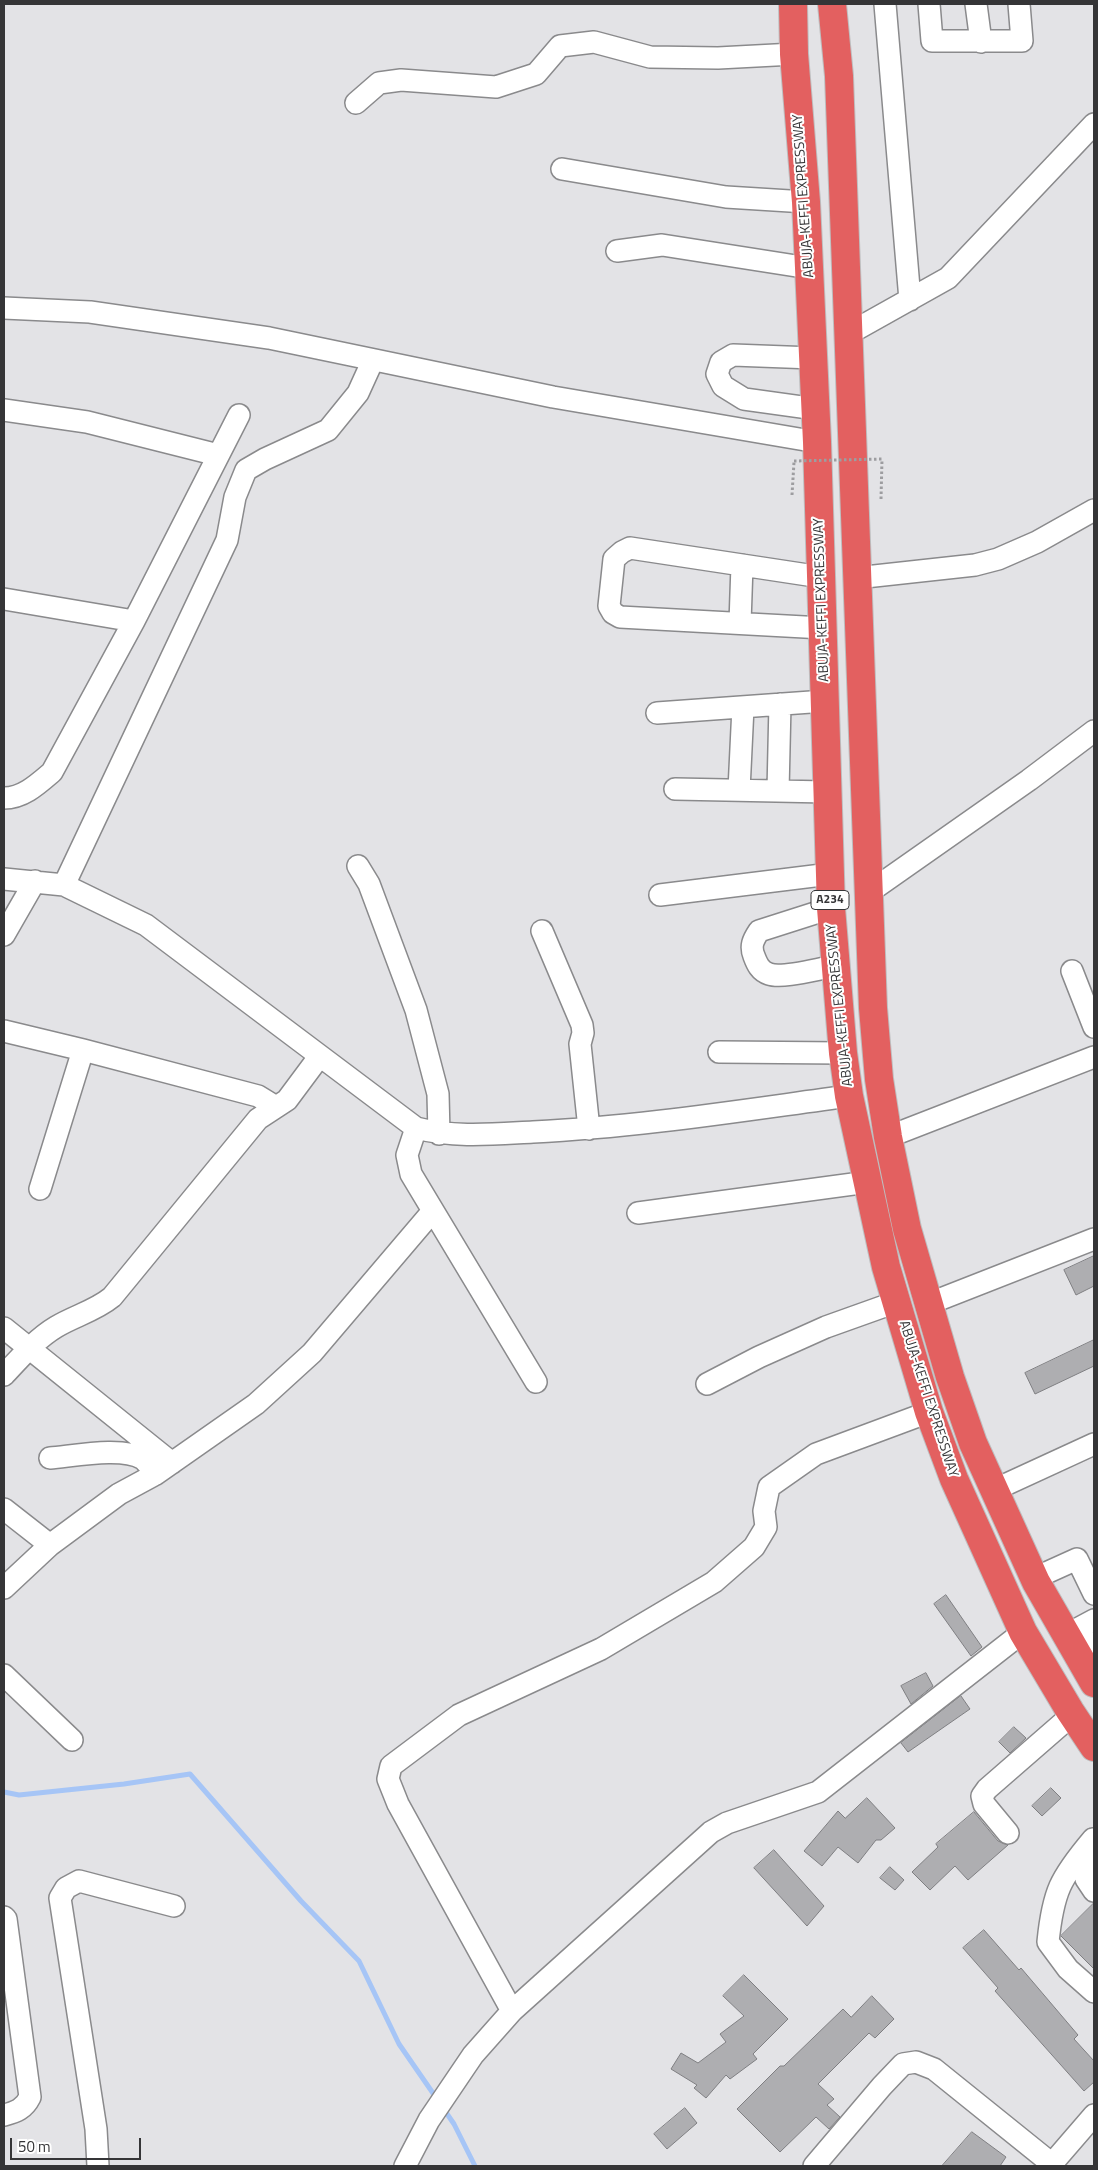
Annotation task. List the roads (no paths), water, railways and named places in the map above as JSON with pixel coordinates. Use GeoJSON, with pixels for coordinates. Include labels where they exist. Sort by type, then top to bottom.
{"type":"FeatureCollection","features":[{"type":"Feature","properties":{"kind":"highway","name":"ABUJA-KEFFI EXPRESSWAY"},"geometry":{"type":"LineString","coordinates":[[793,4],[794,54],[806,202],[816,409],[831,908],[843,1053],[849,1096],[886,1267],[929,1412],[954,1479],[1023,1632],[1072,1715],[1094,1747]]}},
{"type":"Feature","properties":{"kind":"highway","name":"ABUJA-KEFFI EXPRESSWAY"},"geometry":{"type":"LineString","coordinates":[[832,4],[839,76],[872,1008],[879,1079],[888,1137],[908,1229],[928,1304],[973,1442],[1035,1578],[1078,1642],[1094,1683]]}},
{"type":"Feature","properties":{"kind":"street"},"geometry":{"type":"LineString","coordinates":[[885,4],[910,300]]}},
{"type":"Feature","properties":{"kind":"street"},"geometry":{"type":"LineString","coordinates":[[929,4],[932,41],[981,42],[1022,41],[1019,4]]}},
{"type":"Feature","properties":{"kind":"street"},"geometry":{"type":"LineString","coordinates":[[976,4],[981,42]]}},
{"type":"Feature","properties":{"kind":"street"},"geometry":{"type":"LineString","coordinates":[[356,103],[379,83],[401,80],[496,87],[536,74],[560,46],[594,42],[650,57],[718,58],[794,54]]}},
{"type":"Feature","properties":{"kind":"street"},"geometry":{"type":"LineString","coordinates":[[848,334],[948,278],[1094,124]]}},
{"type":"Feature","properties":{"kind":"street"},"geometry":{"type":"LineString","coordinates":[[562,169],[726,197],[806,202]]}},
{"type":"Feature","properties":{"kind":"street"},"geometry":{"type":"LineString","coordinates":[[617,251],[662,245],[809,268]]}},
{"type":"Feature","properties":{"kind":"street"},"geometry":{"type":"LineString","coordinates":[[4,308],[90,312],[269,338],[552,397],[817,442]]}},
{"type":"Feature","properties":{"kind":"street"},"geometry":{"type":"LineString","coordinates":[[813,358],[733,355],[721,362],[717,374],[723,386],[744,399],[816,409]]}},
{"type":"Feature","properties":{"kind":"street"},"geometry":{"type":"LineString","coordinates":[[64,885],[227,540],[235,497],[246,470],[265,459],[328,430],[358,393],[373,360]]}},
{"type":"Feature","properties":{"kind":"street"},"geometry":{"type":"LineString","coordinates":[[4,410],[87,422],[218,455]]}},
{"type":"Feature","properties":{"kind":"street"},"geometry":{"type":"LineString","coordinates":[[4,798],[15,798],[35,786],[52,772],[134,621],[239,415]]}},
{"type":"Feature","properties":{"kind":"street"},"geometry":{"type":"LineString","coordinates":[[856,578],[966,566],[998,559],[1038,542],[1094,510]]}},
{"type":"Feature","properties":{"kind":"street"},"geometry":{"type":"LineString","coordinates":[[821,577],[630,548],[622,552],[614,560],[609,606],[613,613],[620,617],[823,628]]}},
{"type":"Feature","properties":{"kind":"street"},"geometry":{"type":"LineString","coordinates":[[740,623],[742,565]]}},
{"type":"Feature","properties":{"kind":"street"},"geometry":{"type":"LineString","coordinates":[[4,598],[134,621]]}},
{"type":"Feature","properties":{"kind":"street"},"geometry":{"type":"LineString","coordinates":[[657,713],[825,701]]}},
{"type":"Feature","properties":{"kind":"street"},"geometry":{"type":"LineString","coordinates":[[778,791],[780,704]]}},
{"type":"Feature","properties":{"kind":"street"},"geometry":{"type":"LineString","coordinates":[[739,790],[743,707]]}},
{"type":"Feature","properties":{"kind":"street"},"geometry":{"type":"LineString","coordinates":[[868,893],[1029,780],[1094,731]]}},
{"type":"Feature","properties":{"kind":"street"},"geometry":{"type":"LineString","coordinates":[[676,788],[827,792]]}},
{"type":"Feature","properties":{"kind":"street"},"geometry":{"type":"LineString","coordinates":[[358,866],[369,884],[416,1010],[438,1094],[439,1134]]}},
{"type":"Feature","properties":{"kind":"street"},"geometry":{"type":"LineString","coordinates":[[660,895],[830,874]]}},
{"type":"Feature","properties":{"kind":"street"},"geometry":{"type":"LineString","coordinates":[[4,879],[64,885],[146,925],[416,1128],[439,1134],[473,1135],[589,1129],[849,1096]]}},
{"type":"Feature","properties":{"kind":"street"},"geometry":{"type":"LineString","coordinates":[[4,935],[35,881]]}},
{"type":"Feature","properties":{"kind":"street"},"geometry":{"type":"LineString","coordinates":[[831,908],[759,931],[752,940],[752,951],[758,966],[768,974],[779,975],[836,966]]}},
{"type":"Feature","properties":{"kind":"street"},"geometry":{"type":"LineString","coordinates":[[542,931],[582,1025],[583,1034],[580,1044],[589,1129]]}},
{"type":"Feature","properties":{"kind":"street"},"geometry":{"type":"LineString","coordinates":[[1072,971],[1094,1027]]}},
{"type":"Feature","properties":{"kind":"street"},"geometry":{"type":"LineString","coordinates":[[4,1031],[258,1096],[276,1107]]}},
{"type":"Feature","properties":{"kind":"street"},"geometry":{"type":"LineString","coordinates":[[40,1190],[83,1050]]}},
{"type":"Feature","properties":{"kind":"street"},"geometry":{"type":"LineString","coordinates":[[719,1052],[843,1053]]}},
{"type":"Feature","properties":{"kind":"street"},"geometry":{"type":"LineString","coordinates":[[4,1375],[28,1349],[54,1328],[82,1313],[99,1308],[112,1298],[258,1119],[287,1100],[319,1056]]}},
{"type":"Feature","properties":{"kind":"street"},"geometry":{"type":"LineString","coordinates":[[888,1137],[1094,1058]]}},
{"type":"Feature","properties":{"kind":"street"},"geometry":{"type":"LineString","coordinates":[[416,1128],[407,1154],[411,1174],[432,1212],[536,1382]]}},
{"type":"Feature","properties":{"kind":"street"},"geometry":{"type":"LineString","coordinates":[[638,1213],[868,1182]]}},
{"type":"Feature","properties":{"kind":"street"},"geometry":{"type":"LineString","coordinates":[[4,1588],[50,1546],[119,1494],[164,1469],[256,1404],[312,1353],[432,1212]]}},
{"type":"Feature","properties":{"kind":"street"},"geometry":{"type":"LineString","coordinates":[[928,1304],[1094,1239]]}},
{"type":"Feature","properties":{"kind":"street"},"geometry":{"type":"LineString","coordinates":[[707,1384],[759,1357],[826,1327],[896,1302]]}},
{"type":"Feature","properties":{"kind":"street"},"geometry":{"type":"LineString","coordinates":[[4,1328],[164,1469]]}},
{"type":"Feature","properties":{"kind":"street"},"geometry":{"type":"LineString","coordinates":[[512,2012],[398,1804],[388,1779],[391,1766],[460,1715],[600,1649],[714,1582],[754,1547],[766,1527],[764,1511],[769,1487],[816,1454],[929,1412]]}},
{"type":"Feature","properties":{"kind":"street"},"geometry":{"type":"LineString","coordinates":[[994,1490],[1094,1444]]}},
{"type":"Feature","properties":{"kind":"street"},"geometry":{"type":"LineString","coordinates":[[50,1458],[116,1453],[132,1454],[164,1469]]}},
{"type":"Feature","properties":{"kind":"street"},"geometry":{"type":"LineString","coordinates":[[4,1510],[50,1546]]}},
{"type":"Feature","properties":{"kind":"street"},"geometry":{"type":"LineString","coordinates":[[1035,1578],[1086,1555],[1094,1594]]}},
{"type":"Feature","properties":{"kind":"street"},"geometry":{"type":"LineString","coordinates":[[1078,1642],[1094,1620]]}},
{"type":"Feature","properties":{"kind":"street"},"geometry":{"type":"LineString","coordinates":[[405,2166],[429,2120],[452,2088],[472,2055],[512,2012],[711,1832],[727,1823],[818,1792],[1023,1632]]}},
{"type":"Feature","properties":{"kind":"street"},"geometry":{"type":"LineString","coordinates":[[4,1675],[72,1740]]}},
{"type":"Feature","properties":{"kind":"street"},"geometry":{"type":"LineString","coordinates":[[1008,1833],[984,1804],[982,1796],[987,1789],[1072,1715]]}},
{"type":"Feature","properties":{"kind":"street"},"geometry":{"type":"LineString","coordinates":[[1093,1838],[1086,1879],[1094,1891]]}},
{"type":"Feature","properties":{"kind":"street"},"geometry":{"type":"LineString","coordinates":[[1093,1838],[1070,1867],[1058,1890],[1052,1910],[1048,1942],[1068,1969],[1094,1992]]}},
{"type":"Feature","properties":{"kind":"street"},"geometry":{"type":"LineString","coordinates":[[98,2166],[96,2129],[60,1898],[66,1888],[79,1881],[174,1906]]}},
{"type":"Feature","properties":{"kind":"street"},"geometry":{"type":"LineString","coordinates":[[4,1916],[6,1918],[30,2097],[26,2105],[18,2111],[4,2115]]}},
{"type":"Feature","properties":{"kind":"street"},"geometry":{"type":"LineString","coordinates":[[814,2166],[903,2064],[916,2062],[934,2069],[1051,2165],[1094,2115]]}},
{"type":"Feature","properties":{"kind":"waterway"},"geometry":{"type":"LineString","coordinates":[[4,1792],[19,1795],[124,1784],[190,1774],[301,1901],[359,1961],[399,2044],[437,2099]]}},
{"type":"Feature","properties":{"kind":"waterway"},"geometry":{"type":"LineString","coordinates":[[443,2108],[454,2124],[475,2166]]}}]}
